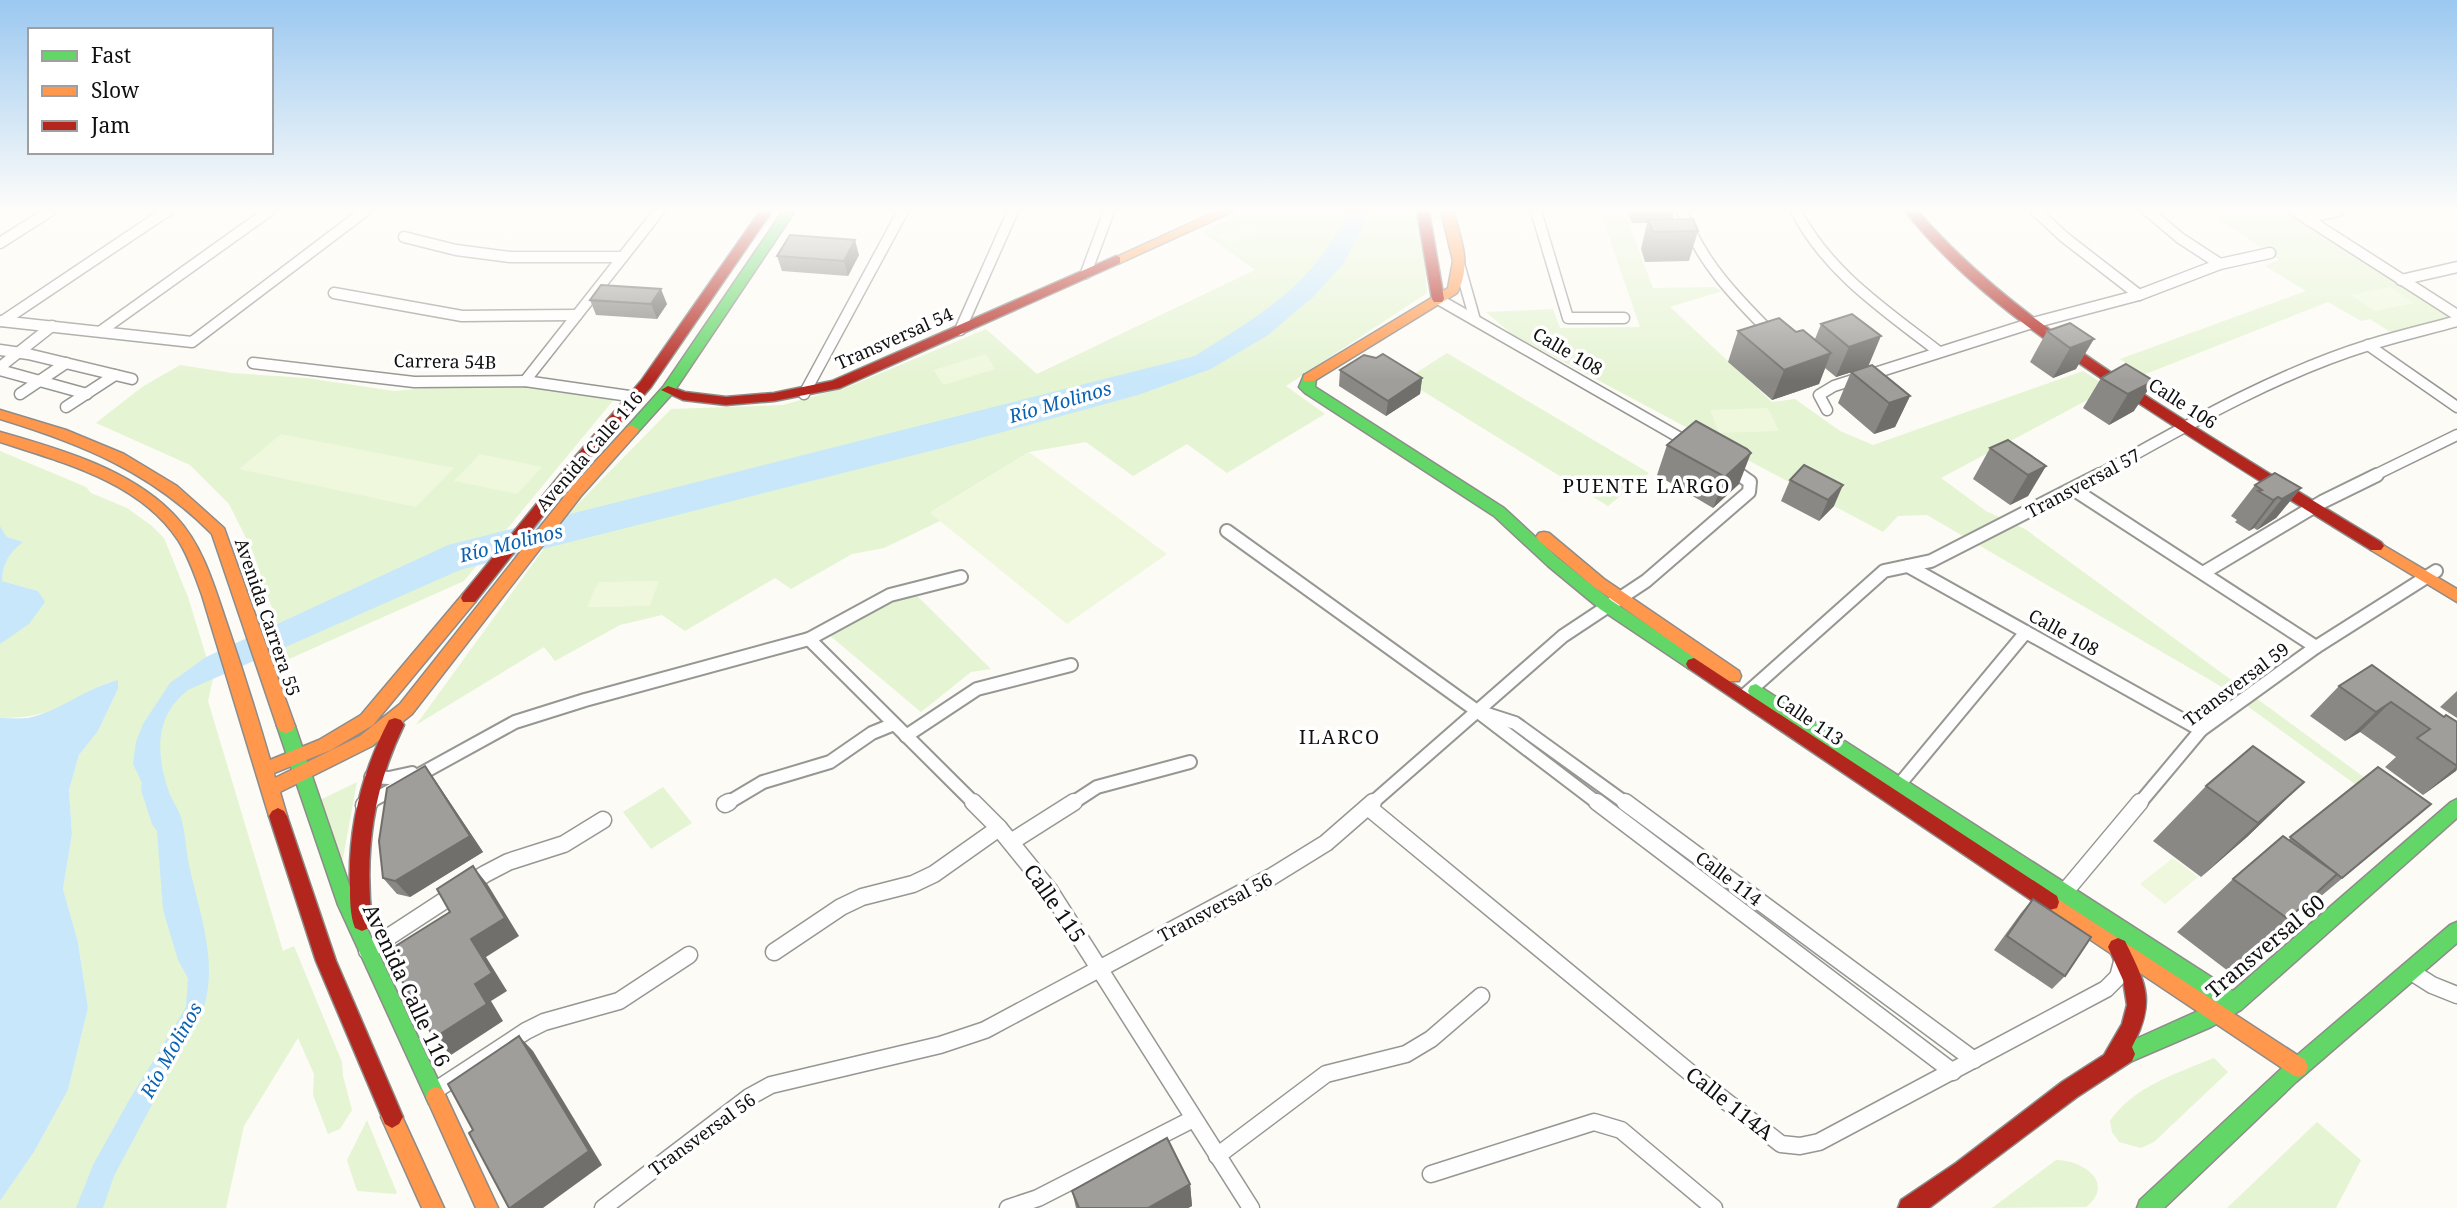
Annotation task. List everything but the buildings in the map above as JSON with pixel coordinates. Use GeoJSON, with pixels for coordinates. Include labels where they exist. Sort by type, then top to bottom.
{"type":"FeatureCollection","features":[{"type":"Feature","properties":{"kind":"main road","name":"Avenida Calle 116"},"geometry":{"type":"LineString","coordinates":[[264,770],[345,734],[370,718],[584,455],[636,397],[727,267]]}},
{"type":"Feature","properties":{"kind":"main road","name":"Avenida Calle 116"},"geometry":{"type":"LineString","coordinates":[[269,789],[366,741],[406,709],[558,514],[606,456],[668,390],[751,267]]}},
{"type":"Feature","properties":{"kind":"main road","name":"Transversal 54"},"geometry":{"type":"LineString","coordinates":[[804,394],[835,385],[1097,267]]}},
{"type":"Feature","properties":{"kind":"main road"},"geometry":{"type":"LineString","coordinates":[[1432,267],[1437,299],[1458,284],[1460,267]]}},
{"type":"Feature","properties":{"kind":"main road","name":"Calle 106"},"geometry":{"type":"LineString","coordinates":[[1967,267],[2036,322],[2188,425],[2431,574],[2457,596]]}},
{"type":"Feature","properties":{"kind":"main road","name":"Calle 106"},"geometry":{"type":"LineString","coordinates":[[1978,267],[2036,322]]}},
{"type":"Feature","properties":{"kind":"main road","name":"Calle 113"},"geometry":{"type":"LineString","coordinates":[[1437,299],[1310,384],[1503,509],[1552,546],[1613,601],[1894,791],[2120,952],[2219,1013],[2298,1067]]}},
{"type":"Feature","properties":{"kind":"main road"},"geometry":{"type":"LineString","coordinates":[[668,390],[682,396],[702,399],[771,399],[804,394]]}},
{"type":"Feature","properties":{"kind":"main road"},"geometry":{"type":"LineString","coordinates":[[650,411],[702,399]]}},
{"type":"Feature","properties":{"kind":"main road","name":"Avenida Carrera 55"},"geometry":{"type":"LineString","coordinates":[[0,414],[45,427],[134,464],[170,483],[192,501],[219,532],[295,756]]}},
{"type":"Feature","properties":{"kind":"main road"},"geometry":{"type":"LineString","coordinates":[[0,437],[118,483],[166,515],[194,553],[225,638],[296,879],[354,1029],[433,1208]]}},
{"type":"Feature","properties":{"kind":"main road","name":"Calle 106"},"geometry":{"type":"LineString","coordinates":[[2431,574],[2457,584]]}},
{"type":"Feature","properties":{"kind":"main road"},"geometry":{"type":"LineString","coordinates":[[366,951],[357,878],[364,805],[381,751],[406,709]]}},
{"type":"Feature","properties":{"kind":"main road","name":"Avenida Calle 116"},"geometry":{"type":"LineString","coordinates":[[295,756],[343,895],[366,951],[487,1208]]}},
{"type":"Feature","properties":{"kind":"main road","name":"Calle 113"},"geometry":{"type":"LineString","coordinates":[[1894,791],[2234,1003]]}},
{"type":"Feature","properties":{"kind":"main road","name":"Transversal 60"},"geometry":{"type":"LineString","coordinates":[[1909,1208],[1992,1153],[2110,1062],[2157,1037],[2219,1013],[2234,1003],[2457,807]]}},
{"type":"Feature","properties":{"kind":"main road"},"geometry":{"type":"LineString","coordinates":[[2148,1208],[2298,1067],[2457,930]]}},
{"type":"Feature","properties":{"kind":"main road"},"geometry":{"type":"LineString","coordinates":[[2110,1062],[2135,1025],[2139,1012],[2138,995],[2120,952]]}},
{"type":"Feature","properties":{"kind":"street"},"geometry":{"type":"LineString","coordinates":[[1,321],[82,267]]}},
{"type":"Feature","properties":{"kind":"street"},"geometry":{"type":"LineString","coordinates":[[101,331],[190,267]]}},
{"type":"Feature","properties":{"kind":"street"},"geometry":{"type":"LineString","coordinates":[[1,321],[192,342],[291,267]]}},
{"type":"Feature","properties":{"kind":"street"},"geometry":{"type":"LineString","coordinates":[[526,381],[615,267]]}},
{"type":"Feature","properties":{"kind":"street"},"geometry":{"type":"LineString","coordinates":[[804,394],[873,267]]}},
{"type":"Feature","properties":{"kind":"street"},"geometry":{"type":"LineString","coordinates":[[960,330],[988,267]]}},
{"type":"Feature","properties":{"kind":"street"},"geometry":{"type":"LineString","coordinates":[[1086,272],[1088,267]]}},
{"type":"Feature","properties":{"kind":"street"},"geometry":{"type":"LineString","coordinates":[[1460,267],[1475,320]]}},
{"type":"Feature","properties":{"kind":"street"},"geometry":{"type":"LineString","coordinates":[[1553,267],[1568,318],[1624,318]]}},
{"type":"Feature","properties":{"kind":"street"},"geometry":{"type":"LineString","coordinates":[[1712,267],[1724,284],[1782,343]]}},
{"type":"Feature","properties":{"kind":"street"},"geometry":{"type":"LineString","coordinates":[[1833,267],[1939,352]]}},
{"type":"Feature","properties":{"kind":"street"},"geometry":{"type":"LineString","coordinates":[[2103,267],[2139,295]]}},
{"type":"Feature","properties":{"kind":"street"},"geometry":{"type":"LineString","coordinates":[[1827,410],[1819,395],[1834,386],[2036,322],[2139,295],[2211,267]]}},
{"type":"Feature","properties":{"kind":"street"},"geometry":{"type":"LineString","coordinates":[[2382,267],[2457,314]]}},
{"type":"Feature","properties":{"kind":"street"},"geometry":{"type":"LineString","coordinates":[[2401,280],[2455,267]]}},
{"type":"Feature","properties":{"kind":"street"},"geometry":{"type":"LineString","coordinates":[[334,293],[462,316],[578,315]]}},
{"type":"Feature","properties":{"kind":"street","name":"Calle 108"},"geometry":{"type":"LineString","coordinates":[[1437,299],[1702,450]]}},
{"type":"Feature","properties":{"kind":"street","name":"Transversal 57"},"geometry":{"type":"LineString","coordinates":[[1747,693],[1878,574],[1931,561],[2073,489],[2188,425],[2280,381],[2368,345],[2457,321]]}},
{"type":"Feature","properties":{"kind":"street"},"geometry":{"type":"LineString","coordinates":[[23,353],[52,326]]}},
{"type":"Feature","properties":{"kind":"street"},"geometry":{"type":"LineString","coordinates":[[0,368],[65,327]]}},
{"type":"Feature","properties":{"kind":"street"},"geometry":{"type":"LineString","coordinates":[[2368,345],[2457,407]]}},
{"type":"Feature","properties":{"kind":"street"},"geometry":{"type":"LineString","coordinates":[[0,350],[132,379]]}},
{"type":"Feature","properties":{"kind":"street"},"geometry":{"type":"LineString","coordinates":[[20,394],[66,363]]}},
{"type":"Feature","properties":{"kind":"street","name":"Carrera 54B"},"geometry":{"type":"LineString","coordinates":[[253,363],[414,382],[526,381],[636,397]]}},
{"type":"Feature","properties":{"kind":"street"},"geometry":{"type":"LineString","coordinates":[[0,368],[87,394]]}},
{"type":"Feature","properties":{"kind":"street"},"geometry":{"type":"LineString","coordinates":[[66,407],[115,375]]}},
{"type":"Feature","properties":{"kind":"street"},"geometry":{"type":"LineString","coordinates":[[1824,377],[1834,386]]}},
{"type":"Feature","properties":{"kind":"street"},"geometry":{"type":"LineString","coordinates":[[2203,573],[2318,505],[2457,435]]}},
{"type":"Feature","properties":{"kind":"street","name":"Transversal 56"},"geometry":{"type":"LineString","coordinates":[[603,1208],[749,1097],[771,1085],[962,1039],[1011,1018],[1303,859],[1368,807],[1563,636],[1659,571],[1749,492],[1750,482],[1723,463]]}},
{"type":"Feature","properties":{"kind":"street"},"geometry":{"type":"LineString","coordinates":[[2073,489],[2316,647]]}},
{"type":"Feature","properties":{"kind":"street","name":"Calle 114"},"geometry":{"type":"LineString","coordinates":[[1227,531],[1477,711],[1953,1072]]}},
{"type":"Feature","properties":{"kind":"street","name":"Calle 108"},"geometry":{"type":"LineString","coordinates":[[1908,566],[2201,730]]}},
{"type":"Feature","properties":{"kind":"street","name":"Transversal 59"},"geometry":{"type":"LineString","coordinates":[[2063,894],[2201,730],[2316,647],[2431,574]]}},
{"type":"Feature","properties":{"kind":"street"},"geometry":{"type":"LineString","coordinates":[[364,805],[523,720],[585,700],[809,639],[890,595],[961,577]]}},
{"type":"Feature","properties":{"kind":"street"},"geometry":{"type":"LineString","coordinates":[[1894,791],[2026,632]]}},
{"type":"Feature","properties":{"kind":"street","name":"Calle 115"},"geometry":{"type":"LineString","coordinates":[[809,639],[999,828],[1050,891],[1251,1208]]}},
{"type":"Feature","properties":{"kind":"street"},"geometry":{"type":"LineString","coordinates":[[906,736],[977,689],[1071,665]]}},
{"type":"Feature","properties":{"kind":"street","name":"Calle 114"},"geometry":{"type":"LineString","coordinates":[[1477,711],[1514,723],[1668,833],[1974,1060]]}},
{"type":"Feature","properties":{"kind":"street"},"geometry":{"type":"LineString","coordinates":[[725,804],[763,782],[830,762],[872,733],[894,724]]}},
{"type":"Feature","properties":{"kind":"street"},"geometry":{"type":"LineString","coordinates":[[1011,842],[1097,787],[1190,762]]}},
{"type":"Feature","properties":{"kind":"street"},"geometry":{"type":"LineString","coordinates":[[371,777],[397,777],[432,767]]}},
{"type":"Feature","properties":{"kind":"street","name":"Calle 114A"},"geometry":{"type":"LineString","coordinates":[[1368,807],[1705,1085],[1782,1144],[1805,1147],[1819,1142],[2106,989],[2118,977],[2120,952]]}},
{"type":"Feature","properties":{"kind":"street"},"geometry":{"type":"LineString","coordinates":[[366,951],[485,874],[508,862],[543,853],[564,844],[603,820]]}},
{"type":"Feature","properties":{"kind":"street"},"geometry":{"type":"LineString","coordinates":[[775,952],[841,907],[862,897],[913,884],[934,874],[999,828]]}},
{"type":"Feature","properties":{"kind":"street"},"geometry":{"type":"LineString","coordinates":[[433,1092],[526,1031],[544,1022],[619,1000],[689,955]]}},
{"type":"Feature","properties":{"kind":"street"},"geometry":{"type":"LineString","coordinates":[[2410,971],[2432,985],[2457,995]]}},
{"type":"Feature","properties":{"kind":"street"},"geometry":{"type":"LineString","coordinates":[[1217,1156],[1326,1074],[1406,1054],[1431,1039],[1481,996]]}},
{"type":"Feature","properties":{"kind":"street"},"geometry":{"type":"LineString","coordinates":[[1008,1208],[1039,1203],[1193,1119]]}},
{"type":"Feature","properties":{"kind":"street"},"geometry":{"type":"LineString","coordinates":[[1432,1174],[1594,1122],[1621,1130],[1714,1208]]}},
{"type":"Feature","properties":{"kind":"green space"},"geometry":{"type":"Polygon","coordinates":[[[1251,267],[1425,267],[1427,293],[1286,386],[1325,414],[1227,473],[1187,444],[1133,476],[1086,442],[1029,452],[931,512],[942,520],[884,548],[852,554],[791,589],[775,578],[685,631],[662,615],[620,625],[555,661],[544,647],[416,725],[571,511],[671,409],[783,405],[850,386],[986,329],[1037,374],[1255,270],[1251,267]]]}},
{"type":"Feature","properties":{"kind":"green space"},"geometry":{"type":"Polygon","coordinates":[[[1619,267],[1645,267],[1653,288],[1715,287],[1722,291],[1670,307],[1772,402],[1795,399],[1840,431],[1873,445],[2083,371],[2110,388],[1941,478],[1986,511],[2025,529],[2417,816],[2410,824],[2217,684],[1927,515],[1898,516],[1883,532],[1513,335],[1486,312],[1553,309],[1560,328],[1640,327],[1619,267]]]}},
{"type":"Feature","properties":{"kind":"green space"},"geometry":{"type":"Polygon","coordinates":[[[2267,267],[2375,267],[2454,318],[2392,333],[2370,319],[2361,321],[2328,302],[2143,375],[2120,359],[2306,291],[2267,267]]]}},
{"type":"Feature","properties":{"kind":"green space"},"geometry":{"type":"Polygon","coordinates":[[[2390,287],[2414,303],[2375,311],[2351,295],[2390,287]]]}},
{"type":"Feature","properties":{"kind":"green space"},"geometry":{"type":"Polygon","coordinates":[[[1447,353],[1649,473],[1608,506],[1405,380],[1447,353]]]}},
{"type":"Feature","properties":{"kind":"green space"},"geometry":{"type":"Polygon","coordinates":[[[986,354],[995,369],[943,385],[934,370],[986,354]]]}},
{"type":"Feature","properties":{"kind":"green space"},"geometry":{"type":"Polygon","coordinates":[[[180,365],[232,373],[306,378],[394,391],[479,383],[529,385],[616,397],[464,581],[289,659],[253,552],[229,504],[190,465],[96,423],[142,387],[180,365]]]}},
{"type":"Feature","properties":{"kind":"green space"},"geometry":{"type":"Polygon","coordinates":[[[1768,408],[1779,431],[1719,433],[1710,410],[1768,408]]]}},
{"type":"Feature","properties":{"kind":"green space"},"geometry":{"type":"Polygon","coordinates":[[[281,434],[454,468],[416,507],[239,469],[281,434]]]}},
{"type":"Feature","properties":{"kind":"green space"},"geometry":{"type":"Polygon","coordinates":[[[0,451],[86,487],[91,493],[127,508],[164,538],[188,597],[213,679],[208,701],[283,951],[294,946],[342,1062],[352,1110],[340,1129],[328,1134],[313,1095],[314,1074],[298,1038],[244,1126],[226,1208],[0,1208],[0,1201],[34,1152],[68,1090],[88,1008],[78,942],[63,889],[72,834],[69,790],[79,755],[98,731],[118,689],[118,681],[99,686],[44,713],[0,718],[0,644],[8,637],[38,591],[2,581],[8,559],[22,542],[7,537],[0,526],[0,451]]]}},
{"type":"Feature","properties":{"kind":"green space"},"geometry":{"type":"Polygon","coordinates":[[[1029,452],[1167,554],[1067,624],[930,513],[1029,452]]]}},
{"type":"Feature","properties":{"kind":"green space"},"geometry":{"type":"Polygon","coordinates":[[[480,454],[542,467],[517,494],[454,481],[480,454]]]}},
{"type":"Feature","properties":{"kind":"green space"},"geometry":{"type":"Polygon","coordinates":[[[659,581],[650,606],[587,607],[598,582],[659,581]]]}},
{"type":"Feature","properties":{"kind":"green space"},"geometry":{"type":"Polygon","coordinates":[[[916,595],[991,669],[971,672],[921,712],[828,634],[887,602],[916,595]]]}},
{"type":"Feature","properties":{"kind":"green space"},"geometry":{"type":"Polygon","coordinates":[[[357,782],[342,863],[320,800],[357,782]]]}},
{"type":"Feature","properties":{"kind":"green space"},"geometry":{"type":"Polygon","coordinates":[[[663,787],[692,823],[651,849],[623,812],[663,787]]]}},
{"type":"Feature","properties":{"kind":"green space"},"geometry":{"type":"Polygon","coordinates":[[[2173,858],[2198,877],[2165,904],[2140,884],[2173,858]]]}},
{"type":"Feature","properties":{"kind":"green space"},"geometry":{"type":"Polygon","coordinates":[[[2214,1058],[2228,1072],[2154,1142],[2141,1148],[2119,1142],[2112,1132],[2110,1121],[2131,1099],[2157,1082],[2214,1058]]]}},
{"type":"Feature","properties":{"kind":"green space"},"geometry":{"type":"Polygon","coordinates":[[[367,1120],[397,1193],[395,1194],[358,1191],[356,1188],[347,1160],[367,1120]]]}},
{"type":"Feature","properties":{"kind":"green space"},"geometry":{"type":"Polygon","coordinates":[[[2317,1122],[2361,1160],[2336,1208],[2227,1208],[2317,1122]]]}},
{"type":"Feature","properties":{"kind":"green space"},"geometry":{"type":"Polygon","coordinates":[[[2056,1160],[2076,1164],[2092,1174],[2098,1190],[2086,1207],[1992,1208],[2056,1160]]]}},
{"type":"Feature","properties":{"kind":"water","name":"Río Molinos"},"geometry":{"type":"Polygon","coordinates":[[[1312,267],[1340,267],[1314,296],[1268,335],[1211,369],[1138,395],[970,441],[460,570],[188,690],[169,712],[160,750],[169,792],[184,829],[189,865],[206,936],[208,989],[204,1007],[114,1176],[103,1208],[76,1208],[93,1165],[186,1007],[188,978],[178,960],[163,910],[157,831],[152,824],[141,790],[142,783],[133,764],[136,742],[143,724],[170,683],[206,657],[448,545],[1195,356],[1268,308],[1312,267]]]}},
{"type":"Feature","properties":{"kind":"water"},"geometry":{"type":"Polygon","coordinates":[[[0,526],[7,537],[23,542],[8,559],[2,581],[38,591],[45,602],[29,624],[0,644],[0,526]]]}},
{"type":"Feature","properties":{"kind":"water"},"geometry":{"type":"Polygon","coordinates":[[[118,680],[118,689],[98,731],[79,755],[69,790],[72,834],[63,889],[78,942],[88,1008],[68,1090],[34,1152],[0,1201],[0,718],[40,715],[95,688],[118,680]]]}},
{"type":"Feature","properties":{"kind":"traffic: fast"},"geometry":{"type":"LineString","coordinates":[[632,430],[668,390],[751,267]]}},
{"type":"Feature","properties":{"kind":"traffic: fast"},"geometry":{"type":"LineString","coordinates":[[1309,378],[1306,387],[1310,390],[1499,512],[1553,562],[1606,605],[1694,664]]}},
{"type":"Feature","properties":{"kind":"traffic: fast"},"geometry":{"type":"LineString","coordinates":[[1756,691],[2063,894],[2234,1003]]}},
{"type":"Feature","properties":{"kind":"traffic: fast"},"geometry":{"type":"LineString","coordinates":[[286,726],[347,905],[436,1097]]}},
{"type":"Feature","properties":{"kind":"traffic: fast"},"geometry":{"type":"LineString","coordinates":[[2125,1054],[2204,1020],[2234,1003],[2457,807]]}},
{"type":"Feature","properties":{"kind":"traffic: fast"},"geometry":{"type":"LineString","coordinates":[[2148,1208],[2289,1075],[2457,931]]}},
{"type":"Feature","properties":{"kind":"traffic: slow"},"geometry":{"type":"LineString","coordinates":[[1309,378],[1453,290],[1459,267]]}},
{"type":"Feature","properties":{"kind":"traffic: slow"},"geometry":{"type":"LineString","coordinates":[[0,414],[90,444],[146,472],[172,489],[219,532],[286,726]]}},
{"type":"Feature","properties":{"kind":"traffic: slow"},"geometry":{"type":"LineString","coordinates":[[269,789],[366,741],[406,709],[576,492],[632,430]]}},
{"type":"Feature","properties":{"kind":"traffic: slow"},"geometry":{"type":"LineString","coordinates":[[0,437],[84,466],[124,485],[160,510],[182,535],[191,549],[210,595],[278,816]]}},
{"type":"Feature","properties":{"kind":"traffic: slow"},"geometry":{"type":"LineString","coordinates":[[1544,537],[1599,583],[1733,676]]}},
{"type":"Feature","properties":{"kind":"traffic: slow"},"geometry":{"type":"LineString","coordinates":[[2376,546],[2457,596]]}},
{"type":"Feature","properties":{"kind":"traffic: slow"},"geometry":{"type":"LineString","coordinates":[[264,770],[325,745],[367,720],[469,598]]}},
{"type":"Feature","properties":{"kind":"traffic: slow"},"geometry":{"type":"LineString","coordinates":[[2050,902],[2298,1067]]}},
{"type":"Feature","properties":{"kind":"traffic: slow"},"geometry":{"type":"LineString","coordinates":[[436,1097],[487,1208]]}},
{"type":"Feature","properties":{"kind":"traffic: slow"},"geometry":{"type":"LineString","coordinates":[[392,1117],[433,1208]]}},
{"type":"Feature","properties":{"kind":"traffic: jam"},"geometry":{"type":"LineString","coordinates":[[469,598],[574,467],[646,384],[727,267]]}},
{"type":"Feature","properties":{"kind":"traffic: jam"},"geometry":{"type":"LineString","coordinates":[[668,390],[683,396],[726,401],[774,397],[835,385],[1099,267]]}},
{"type":"Feature","properties":{"kind":"traffic: jam"},"geometry":{"type":"LineString","coordinates":[[1433,267],[1438,299]]}},
{"type":"Feature","properties":{"kind":"traffic: jam"},"geometry":{"type":"LineString","coordinates":[[1965,267],[2013,309],[2098,370],[2376,546]]}},
{"type":"Feature","properties":{"kind":"traffic: jam"},"geometry":{"type":"LineString","coordinates":[[1694,664],[2050,902]]}},
{"type":"Feature","properties":{"kind":"traffic: jam"},"geometry":{"type":"LineString","coordinates":[[362,922],[359,871],[363,821],[375,773],[395,725]]}},
{"type":"Feature","properties":{"kind":"traffic: jam"},"geometry":{"type":"LineString","coordinates":[[278,816],[326,961],[392,1117]]}},
{"type":"Feature","properties":{"kind":"traffic: jam"},"geometry":{"type":"LineString","coordinates":[[2112,1060],[2131,1029],[2137,1005],[2133,980],[2118,947]]}},
{"type":"Feature","properties":{"kind":"traffic: jam"},"geometry":{"type":"LineString","coordinates":[[1909,1208],[1964,1171],[2069,1090],[2125,1054]]}},
{"type":"Feature","properties":{"kind":"district","name":"PUENTE LARGO"},"geometry":{"type":"Point","coordinates":[1647,486]}},
{"type":"Feature","properties":{"kind":"district","name":"ILARCO"},"geometry":{"type":"Point","coordinates":[1340,737]}}]}
